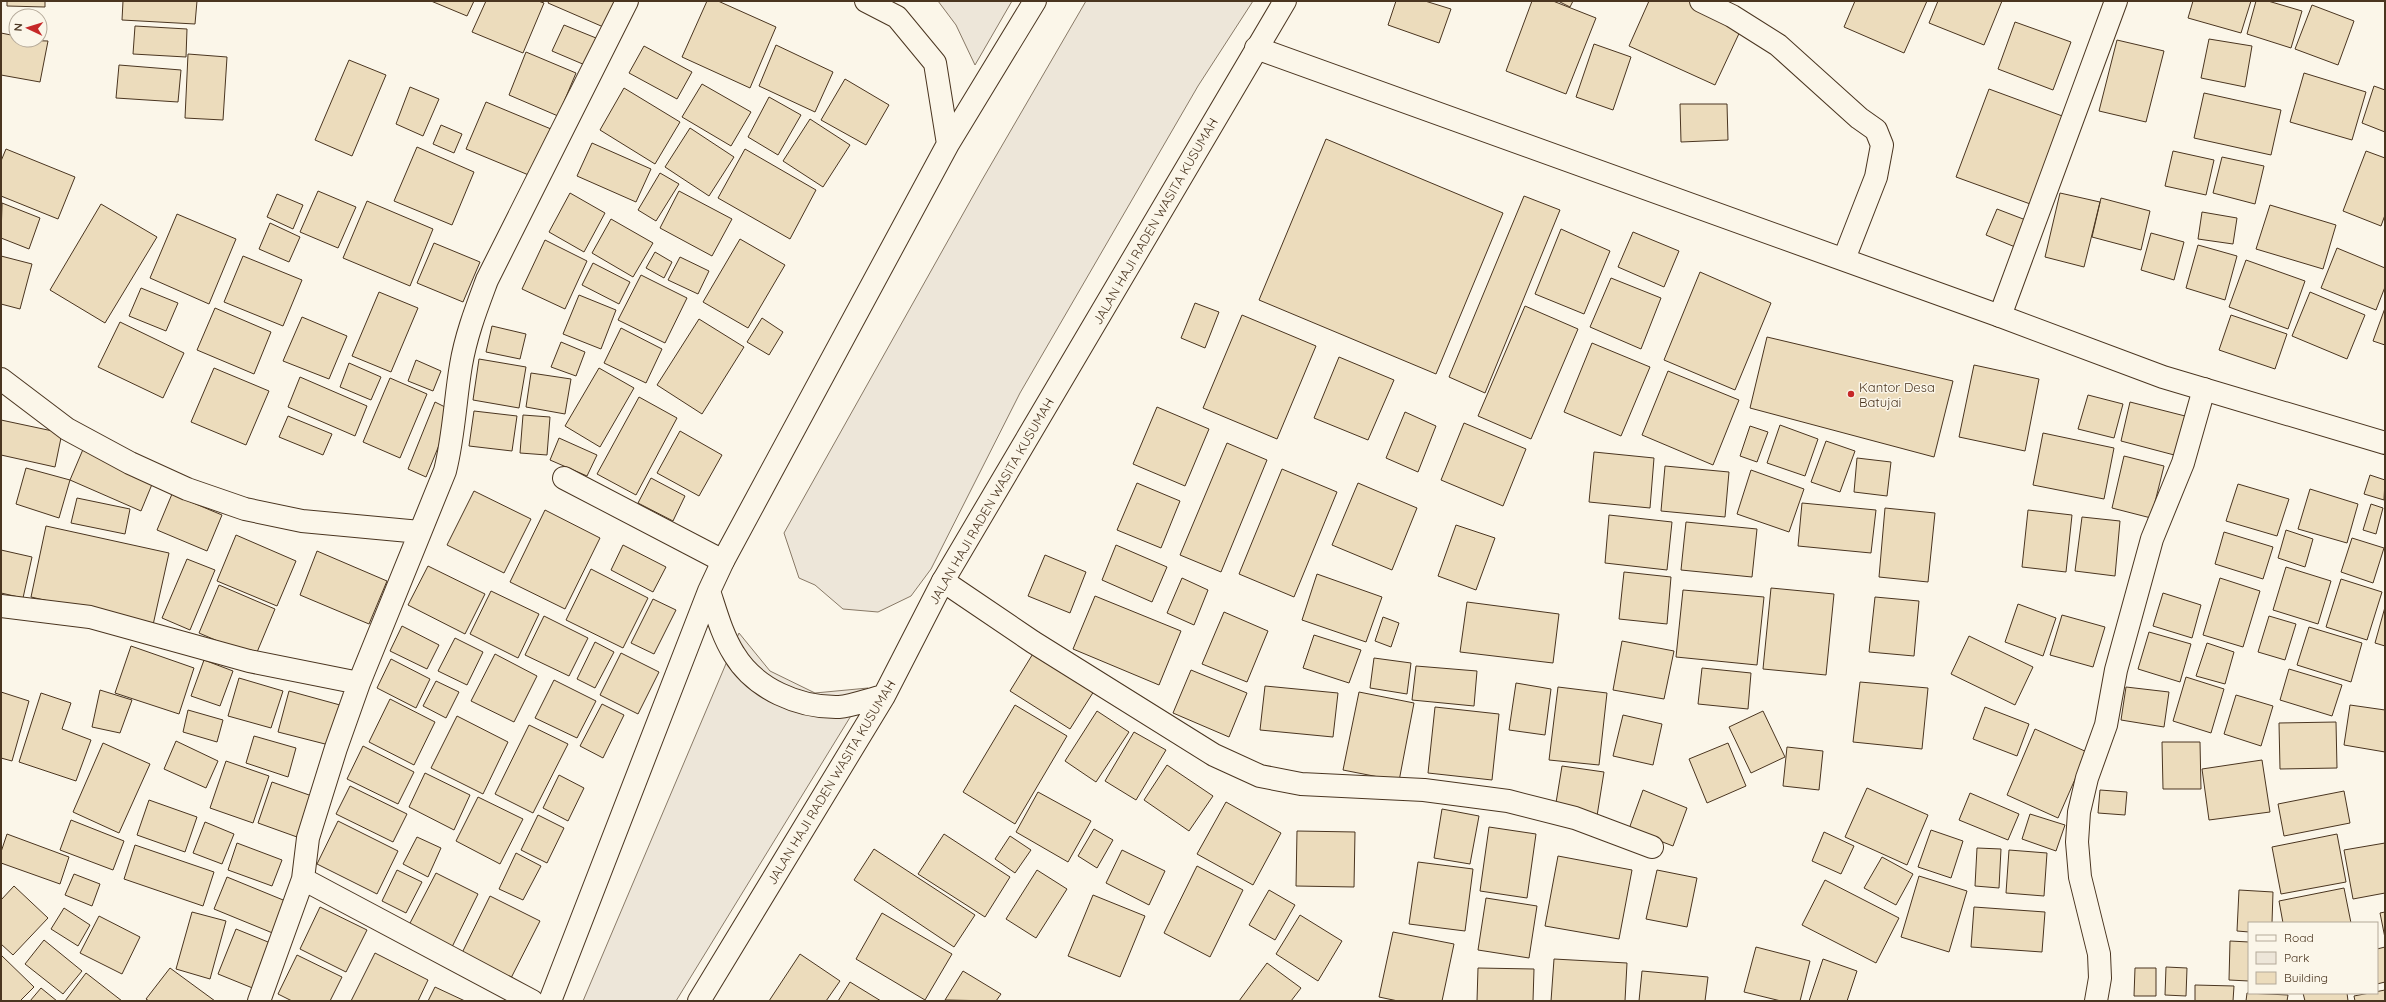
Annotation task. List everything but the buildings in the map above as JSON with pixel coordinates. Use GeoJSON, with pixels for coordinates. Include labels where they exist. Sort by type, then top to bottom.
{"type":"FeatureCollection","features":[{"type":"Feature","properties":{"kind":"main road"},"geometry":{"type":"LineString","coordinates":[[259,1001],[303,879],[308,838],[316,806],[359,683],[445,471],[452,444],[461,364],[471,321],[485,286],[627,1]]}},
{"type":"Feature","properties":{"kind":"main road"},"geometry":{"type":"LineString","coordinates":[[866,1],[897,17],[935,62],[948,144]]}},
{"type":"Feature","properties":{"kind":"main road"},"geometry":{"type":"LineString","coordinates":[[550,1001],[709,591],[723,561],[948,144],[1035,1]]}},
{"type":"Feature","properties":{"kind":"main road","name":"JALAN HAJI RADEN WASITA KUSUMAH"},"geometry":{"type":"LineString","coordinates":[[699,1001],[884,696],[943,582],[1285,1]]}},
{"type":"Feature","properties":{"kind":"main road"},"geometry":{"type":"LineString","coordinates":[[1701,1],[1732,16],[1778,45],[1859,118],[1876,130],[1882,145],[1876,177],[1844,259]]}},
{"type":"Feature","properties":{"kind":"main road"},"geometry":{"type":"LineString","coordinates":[[2000,316],[2116,1]]}},
{"type":"Feature","properties":{"kind":"main road"},"geometry":{"type":"LineString","coordinates":[[1256,48],[1844,259],[2163,377],[2385,443]]}},
{"type":"Feature","properties":{"kind":"main road"},"geometry":{"type":"LineString","coordinates":[[1,379],[66,429],[130,463],[188,488],[245,509],[302,521],[420,532]]}},
{"type":"Feature","properties":{"kind":"main road"},"geometry":{"type":"LineString","coordinates":[[2096,1001],[2100,978],[2099,954],[2080,877],[2077,842],[2079,812],[2087,778],[2106,725],[2116,670],[2152,539],[2183,463],[2204,389]]}},
{"type":"Feature","properties":{"kind":"main road"},"geometry":{"type":"LineString","coordinates":[[564,478],[723,561]]}},
{"type":"Feature","properties":{"kind":"main road"},"geometry":{"type":"LineString","coordinates":[[943,582],[1033,642],[1214,755],[1260,776],[1301,784],[1424,790],[1508,801],[1574,818],[1652,847]]}},
{"type":"Feature","properties":{"kind":"main road"},"geometry":{"type":"LineString","coordinates":[[709,591],[734,654],[748,673],[770,690],[804,704],[840,707],[884,696]]}},
{"type":"Feature","properties":{"kind":"main road"},"geometry":{"type":"LineString","coordinates":[[1,606],[90,617],[249,661],[359,683]]}},
{"type":"Feature","properties":{"kind":"main road"},"geometry":{"type":"LineString","coordinates":[[303,879],[532,1001]]}},
{"type":"Feature","properties":{"kind":"green space"},"geometry":{"type":"Polygon","coordinates":[[[938,1],[1012,1],[975,65],[956,25],[938,1]]]}},
{"type":"Feature","properties":{"kind":"green space"},"geometry":{"type":"Polygon","coordinates":[[[1086,1],[1253,1],[1198,86],[1020,393],[931,569],[911,596],[878,612],[843,609],[815,585],[799,578],[784,533],[982,180],[1086,1]]]}},
{"type":"Feature","properties":{"kind":"green space"},"geometry":{"type":"Polygon","coordinates":[[[739,633],[770,671],[815,693],[868,688],[676,1001],[583,1001],[739,633]]]}},
{"type":"Feature","properties":{"kind":"place","name":"Kantor Desa Batujai"},"geometry":{"type":"Point","coordinates":[1851,394]}}]}
